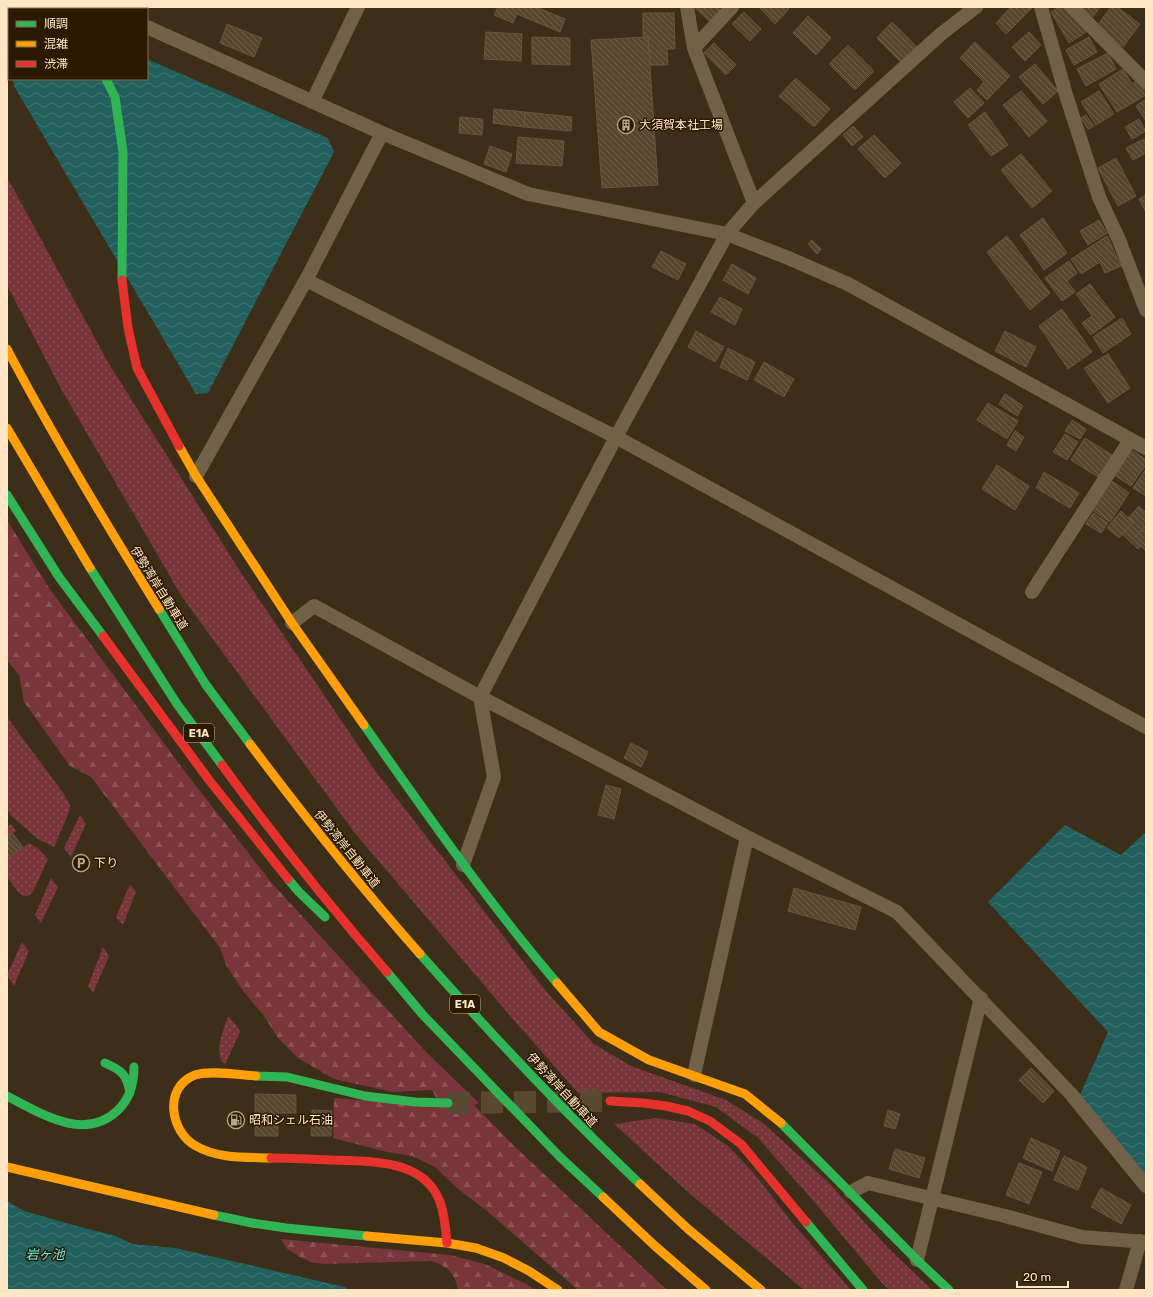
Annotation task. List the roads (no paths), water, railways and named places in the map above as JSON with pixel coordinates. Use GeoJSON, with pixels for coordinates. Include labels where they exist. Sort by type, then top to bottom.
{"type":"FeatureCollection","features":[{"type":"Feature","properties":{"kind":"main road"},"geometry":{"type":"LineString","coordinates":[[106,80],[115,97],[123,152],[121,273],[124,305],[138,368],[196,476],[292,623],[463,865],[527,948],[599,1032],[649,1060],[694,1074],[745,1094],[777,1119],[917,1260],[949,1290]]}},
{"type":"Feature","properties":{"kind":"main road","name":"伊勢湾岸自動車道"},"geometry":{"type":"LineString","coordinates":[[7,349],[40,412],[120,547],[202,678],[290,799],[377,905],[418,952],[590,1136],[688,1229],[761,1290]]}},
{"type":"Feature","properties":{"kind":"main road","name":"E1A"},"geometry":{"type":"LineString","coordinates":[[7,428],[90,568],[177,704],[260,818],[348,927],[423,1015],[560,1158],[655,1246],[706,1290]]}},
{"type":"Feature","properties":{"kind":"main road"},"geometry":{"type":"LineString","coordinates":[[7,495],[60,577],[209,780],[299,892],[333,925]]}},
{"type":"Feature","properties":{"kind":"main road"},"geometry":{"type":"LineString","coordinates":[[350,942],[423,1015]]}},
{"type":"Feature","properties":{"kind":"main road"},"geometry":{"type":"LineString","coordinates":[[105,1064],[118,1068],[126,1074],[129,1082],[130,1093]]}},
{"type":"Feature","properties":{"kind":"main road"},"geometry":{"type":"LineString","coordinates":[[7,1096],[55,1119],[72,1124],[88,1126],[103,1122],[113,1116],[123,1105],[130,1093],[134,1067]]}},
{"type":"Feature","properties":{"kind":"main road"},"geometry":{"type":"LineString","coordinates":[[447,1243],[445,1221],[441,1204],[435,1190],[423,1177],[410,1170],[394,1165],[374,1162],[216,1154],[201,1149],[190,1143],[181,1135],[176,1127],[174,1104],[177,1092],[182,1083],[191,1077],[202,1073],[287,1077],[365,1096],[415,1102],[448,1103]]}},
{"type":"Feature","properties":{"kind":"main road"},"geometry":{"type":"LineString","coordinates":[[610,1101],[648,1103],[675,1107],[698,1115],[723,1130],[741,1144],[863,1290]]}},
{"type":"Feature","properties":{"kind":"main road"},"geometry":{"type":"LineString","coordinates":[[7,1167],[252,1223],[286,1228],[447,1243],[476,1248],[504,1258],[529,1270],[558,1290]]}},
{"type":"Feature","properties":{"kind":"street"},"geometry":{"type":"LineString","coordinates":[[312,102],[358,7]]}},
{"type":"Feature","properties":{"kind":"street"},"geometry":{"type":"LineString","coordinates":[[687,7],[694,48],[754,203]]}},
{"type":"Feature","properties":{"kind":"street"},"geometry":{"type":"LineString","coordinates":[[694,48],[732,7]]}},
{"type":"Feature","properties":{"kind":"street"},"geometry":{"type":"LineString","coordinates":[[463,865],[494,777],[480,697],[616,437],[727,234],[754,203],[941,34],[976,7]]}},
{"type":"Feature","properties":{"kind":"street"},"geometry":{"type":"LineString","coordinates":[[1041,7],[1066,95],[1099,197],[1119,240],[1146,310]]}},
{"type":"Feature","properties":{"kind":"street"},"geometry":{"type":"LineString","coordinates":[[1072,7],[1146,82]]}},
{"type":"Feature","properties":{"kind":"street"},"geometry":{"type":"LineString","coordinates":[[148,27],[382,133],[528,194],[727,234],[786,257],[848,284],[1146,448]]}},
{"type":"Feature","properties":{"kind":"street"},"geometry":{"type":"LineString","coordinates":[[196,476],[306,280],[382,133]]}},
{"type":"Feature","properties":{"kind":"street"},"geometry":{"type":"LineString","coordinates":[[306,280],[616,437],[1146,727]]}},
{"type":"Feature","properties":{"kind":"street"},"geometry":{"type":"LineString","coordinates":[[1032,592],[1130,440]]}},
{"type":"Feature","properties":{"kind":"street"},"geometry":{"type":"LineString","coordinates":[[292,623],[314,606],[480,697],[897,912],[981,998],[1071,1094],[1146,1186]]}},
{"type":"Feature","properties":{"kind":"street"},"geometry":{"type":"LineString","coordinates":[[694,1074],[747,836]]}},
{"type":"Feature","properties":{"kind":"street"},"geometry":{"type":"LineString","coordinates":[[917,1260],[981,998]]}},
{"type":"Feature","properties":{"kind":"street"},"geometry":{"type":"LineString","coordinates":[[851,1192],[868,1183],[1005,1216],[1082,1237],[1143,1242],[1126,1290]]}},
{"type":"Feature","properties":{"kind":"water"},"geometry":{"type":"Polygon","coordinates":[[[7,7],[46,8],[8,8],[8,60],[7,7]]]}},
{"type":"Feature","properties":{"kind":"water"},"geometry":{"type":"Polygon","coordinates":[[[148,59],[328,138],[334,152],[208,393],[196,394],[14,86],[13,80],[148,80],[148,59]]]}},
{"type":"Feature","properties":{"kind":"water"},"geometry":{"type":"Polygon","coordinates":[[[1065,825],[1121,855],[1146,832],[1146,1178],[1079,1097],[1108,1032],[988,902],[1065,825]]]}},
{"type":"Feature","properties":{"kind":"water","name":"岩ヶ池"},"geometry":{"type":"Polygon","coordinates":[[[7,1201],[24,1211],[113,1235],[133,1244],[175,1248],[345,1287],[348,1290],[7,1290],[7,1201]]]}},
{"type":"Feature","properties":{"kind":"tunnel"},"geometry":{"type":"LineString","coordinates":[[448,1103],[610,1101]]}},
{"type":"Feature","properties":{"kind":"place","name":"大須賀本社工場"},"geometry":{"type":"Point","coordinates":[626,125]}},
{"type":"Feature","properties":{"kind":"place","name":"下り"},"geometry":{"type":"Point","coordinates":[81,863]}},
{"type":"Feature","properties":{"kind":"place","name":"昭和シェル石油"},"geometry":{"type":"Point","coordinates":[236,1120]}}]}
